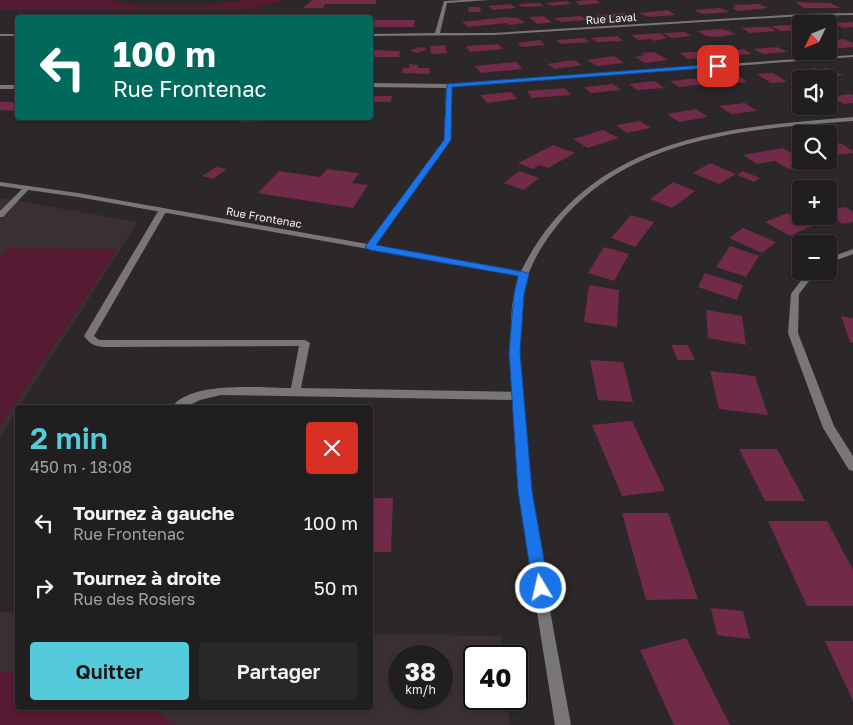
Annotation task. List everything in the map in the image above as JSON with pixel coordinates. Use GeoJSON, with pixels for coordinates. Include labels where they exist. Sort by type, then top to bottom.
{"type":"FeatureCollection","features":[{"type":"Feature","properties":{"kind":"street"},"geometry":{"type":"LineString","coordinates":[[438,36],[445,1],[487,0]]}},
{"type":"Feature","properties":{"kind":"street","name":"Rue Laval"},"geometry":{"type":"LineString","coordinates":[[373,35],[438,36],[493,34],[802,15],[853,14]]}},
{"type":"Feature","properties":{"kind":"street"},"geometry":{"type":"LineString","coordinates":[[0,35],[15,35]]}},
{"type":"Feature","properties":{"kind":"street"},"geometry":{"type":"LineString","coordinates":[[373,85],[449,86],[853,56]]}},
{"type":"Feature","properties":{"kind":"street"},"geometry":{"type":"LineString","coordinates":[[0,88],[15,86]]}},
{"type":"Feature","properties":{"kind":"street"},"geometry":{"type":"LineString","coordinates":[[370,247],[447,140],[449,86]]}},
{"type":"Feature","properties":{"kind":"street"},"geometry":{"type":"LineString","coordinates":[[563,725],[525,491],[514,352],[516,321],[524,274],[536,250],[559,217],[594,185],[631,163],[668,147],[700,138],[770,127],[853,118]]}},
{"type":"Feature","properties":{"kind":"street","name":"Rue Frontenac"},"geometry":{"type":"LineString","coordinates":[[0,184],[163,210],[524,274]]}},
{"type":"Feature","properties":{"kind":"street"},"geometry":{"type":"LineString","coordinates":[[0,215],[26,188]]}},
{"type":"Feature","properties":{"kind":"street"},"geometry":{"type":"LineString","coordinates":[[163,210],[88,336],[92,341],[100,344],[305,344],[294,392]]}},
{"type":"Feature","properties":{"kind":"street"},"geometry":{"type":"LineString","coordinates":[[837,258],[853,251]]}},
{"type":"Feature","properties":{"kind":"street"},"geometry":{"type":"LineString","coordinates":[[805,280],[795,294],[794,333],[829,428],[853,466]]}},
{"type":"Feature","properties":{"kind":"street"},"geometry":{"type":"LineString","coordinates":[[180,405],[204,394],[221,391],[517,396]]}},
{"type":"Feature","properties":{"kind":"shaded area"},"geometry":{"type":"Polygon","coordinates":[[[0,0],[110,0],[137,5],[205,5],[246,0],[285,0],[252,9],[0,10],[0,0]]]}},
{"type":"Feature","properties":{"kind":"shaded area"},"geometry":{"type":"Polygon","coordinates":[[[0,198],[138,222],[21,405],[15,405],[15,414],[0,437],[0,198]]]}},
{"type":"Feature","properties":{"kind":"shaded area"},"geometry":{"type":"Polygon","coordinates":[[[9,248],[118,249],[0,427],[0,259],[9,248]]]}},
{"type":"Feature","properties":{"kind":"shaded area"},"geometry":{"type":"Polygon","coordinates":[[[0,612],[15,613],[15,710],[373,710],[373,634],[501,636],[502,645],[463,645],[463,710],[508,710],[510,725],[0,725],[0,612]]]}},
{"type":"Feature","properties":{"kind":"shaded area"},"geometry":{"type":"Polygon","coordinates":[[[0,672],[15,672],[15,710],[155,710],[176,725],[0,725],[0,672]]]}},
{"type":"Feature","properties":{"kind":"building"},"geometry":{"type":"Polygon","coordinates":[[[312,0],[377,0],[375,4],[325,4],[323,8],[303,8],[312,0]]]}},
{"type":"Feature","properties":{"kind":"building"},"geometry":{"type":"Polygon","coordinates":[[[596,0],[601,3],[580,5],[575,1],[596,0]]]}},
{"type":"Feature","properties":{"kind":"building"},"geometry":{"type":"Polygon","coordinates":[[[566,1],[572,4],[552,6],[546,3],[566,1]]]}},
{"type":"Feature","properties":{"kind":"building"},"geometry":{"type":"Polygon","coordinates":[[[795,2],[830,3],[841,8],[804,8],[795,2]]]}},
{"type":"Feature","properties":{"kind":"building"},"geometry":{"type":"Polygon","coordinates":[[[540,3],[544,6],[522,7],[518,4],[540,3]]]}},
{"type":"Feature","properties":{"kind":"building"},"geometry":{"type":"Polygon","coordinates":[[[510,4],[516,8],[493,10],[488,6],[510,4]]]}},
{"type":"Feature","properties":{"kind":"building"},"geometry":{"type":"Polygon","coordinates":[[[759,4],[768,8],[738,11],[732,8],[736,7],[732,5],[759,4]]]}},
{"type":"Feature","properties":{"kind":"building"},"geometry":{"type":"Polygon","coordinates":[[[468,7],[480,7],[481,12],[469,12],[468,7]]]}},
{"type":"Feature","properties":{"kind":"building"},"geometry":{"type":"Polygon","coordinates":[[[720,8],[730,12],[702,14],[694,10],[720,8]]]}},
{"type":"Feature","properties":{"kind":"building"},"geometry":{"type":"Polygon","coordinates":[[[667,10],[676,15],[648,17],[639,13],[667,10]]]}},
{"type":"Feature","properties":{"kind":"building"},"geometry":{"type":"Polygon","coordinates":[[[625,13],[633,17],[604,20],[596,15],[625,13]]]}},
{"type":"Feature","properties":{"kind":"building"},"geometry":{"type":"Polygon","coordinates":[[[543,16],[552,22],[537,24],[529,17],[543,16]]]}},
{"type":"Feature","properties":{"kind":"building"},"geometry":{"type":"Polygon","coordinates":[[[580,16],[588,20],[561,22],[554,18],[580,16]]]}},
{"type":"Feature","properties":{"kind":"building"},"geometry":{"type":"Polygon","coordinates":[[[506,17],[518,18],[525,23],[468,27],[462,22],[506,17]]]}},
{"type":"Feature","properties":{"kind":"building"},"geometry":{"type":"Polygon","coordinates":[[[373,20],[415,20],[414,27],[373,27],[373,20]]]}},
{"type":"Feature","properties":{"kind":"building"},"geometry":{"type":"Polygon","coordinates":[[[853,22],[853,27],[843,28],[838,26],[838,23],[853,22]]]}},
{"type":"Feature","properties":{"kind":"building"},"geometry":{"type":"Polygon","coordinates":[[[792,25],[792,30],[781,31],[771,26],[792,25]]]}},
{"type":"Feature","properties":{"kind":"building"},"geometry":{"type":"Polygon","coordinates":[[[769,27],[776,31],[750,33],[741,28],[769,27]]]}},
{"type":"Feature","properties":{"kind":"building"},"geometry":{"type":"Polygon","coordinates":[[[720,29],[735,34],[720,37],[706,36],[697,31],[720,29]]]}},
{"type":"Feature","properties":{"kind":"building"},"geometry":{"type":"Polygon","coordinates":[[[684,32],[692,36],[671,38],[663,33],[684,32]]]}},
{"type":"Feature","properties":{"kind":"building"},"geometry":{"type":"Polygon","coordinates":[[[660,33],[667,38],[654,41],[652,39],[638,40],[631,35],[660,33]]]}},
{"type":"Feature","properties":{"kind":"building"},"geometry":{"type":"Polygon","coordinates":[[[617,36],[623,41],[597,42],[591,38],[617,36]]]}},
{"type":"Feature","properties":{"kind":"building"},"geometry":{"type":"Polygon","coordinates":[[[584,38],[590,42],[561,44],[556,40],[584,38]]]}},
{"type":"Feature","properties":{"kind":"building"},"geometry":{"type":"Polygon","coordinates":[[[844,39],[853,43],[853,47],[838,48],[838,40],[844,39]]]}},
{"type":"Feature","properties":{"kind":"building"},"geometry":{"type":"Polygon","coordinates":[[[540,40],[545,45],[522,47],[517,43],[540,40]]]}},
{"type":"Feature","properties":{"kind":"building"},"geometry":{"type":"Polygon","coordinates":[[[498,44],[503,49],[470,52],[466,46],[498,44]]]}},
{"type":"Feature","properties":{"kind":"building"},"geometry":{"type":"Polygon","coordinates":[[[445,45],[447,53],[431,54],[430,46],[445,45]]]}},
{"type":"Feature","properties":{"kind":"building"},"geometry":{"type":"Polygon","coordinates":[[[421,47],[428,49],[417,53],[410,50],[421,47]]]}},
{"type":"Feature","properties":{"kind":"building"},"geometry":{"type":"Polygon","coordinates":[[[777,47],[788,52],[763,54],[753,49],[777,47]]]}},
{"type":"Feature","properties":{"kind":"building"},"geometry":{"type":"Polygon","coordinates":[[[744,49],[752,54],[725,56],[717,51],[744,49]]]}},
{"type":"Feature","properties":{"kind":"building"},"geometry":{"type":"Polygon","coordinates":[[[373,50],[400,51],[399,57],[373,57],[373,50]]]}},
{"type":"Feature","properties":{"kind":"building"},"geometry":{"type":"Polygon","coordinates":[[[708,51],[717,57],[688,59],[680,53],[708,51]]]}},
{"type":"Feature","properties":{"kind":"building"},"geometry":{"type":"Polygon","coordinates":[[[654,52],[668,60],[645,63],[635,57],[645,55],[641,53],[654,52]]]}},
{"type":"Feature","properties":{"kind":"building"},"geometry":{"type":"Polygon","coordinates":[[[614,56],[624,63],[597,66],[587,60],[614,56]]]}},
{"type":"Feature","properties":{"kind":"building"},"geometry":{"type":"Polygon","coordinates":[[[574,60],[582,65],[555,69],[547,64],[574,60]]]}},
{"type":"Feature","properties":{"kind":"building"},"geometry":{"type":"Polygon","coordinates":[[[516,62],[523,69],[481,73],[475,66],[516,62]]]}},
{"type":"Feature","properties":{"kind":"building"},"geometry":{"type":"Polygon","coordinates":[[[409,64],[418,65],[418,68],[430,68],[429,74],[401,73],[403,68],[409,68],[409,64]]]}},
{"type":"Feature","properties":{"kind":"building"},"geometry":{"type":"Polygon","coordinates":[[[773,73],[787,82],[771,83],[757,74],[773,73]]]}},
{"type":"Feature","properties":{"kind":"building"},"geometry":{"type":"Polygon","coordinates":[[[738,75],[747,82],[718,84],[709,77],[738,75]]]}},
{"type":"Feature","properties":{"kind":"building"},"geometry":{"type":"Polygon","coordinates":[[[698,78],[707,84],[679,87],[670,81],[698,78]]]}},
{"type":"Feature","properties":{"kind":"building"},"geometry":{"type":"Polygon","coordinates":[[[655,81],[664,88],[637,90],[629,84],[655,81]]]}},
{"type":"Feature","properties":{"kind":"building"},"geometry":{"type":"Polygon","coordinates":[[[613,84],[621,90],[591,93],[584,87],[613,84]]]}},
{"type":"Feature","properties":{"kind":"building"},"geometry":{"type":"Polygon","coordinates":[[[565,88],[571,95],[532,98],[527,91],[565,88]]]}},
{"type":"Feature","properties":{"kind":"building"},"geometry":{"type":"Polygon","coordinates":[[[511,92],[517,99],[487,103],[480,95],[511,92]]]}},
{"type":"Feature","properties":{"kind":"building"},"geometry":{"type":"Polygon","coordinates":[[[853,95],[853,103],[844,104],[837,101],[837,96],[853,95]]]}},
{"type":"Feature","properties":{"kind":"building"},"geometry":{"type":"Polygon","coordinates":[[[373,96],[392,96],[391,102],[373,102],[373,96]]]}},
{"type":"Feature","properties":{"kind":"building"},"geometry":{"type":"Polygon","coordinates":[[[0,102],[15,102],[15,111],[0,110],[0,102]]]}},
{"type":"Feature","properties":{"kind":"building"},"geometry":{"type":"Polygon","coordinates":[[[745,103],[757,111],[731,114],[719,106],[745,103]]]}},
{"type":"Feature","properties":{"kind":"building"},"geometry":{"type":"Polygon","coordinates":[[[696,109],[708,117],[679,122],[667,114],[696,109]]]}},
{"type":"Feature","properties":{"kind":"building"},"geometry":{"type":"Polygon","coordinates":[[[242,120],[260,120],[260,121],[241,122],[242,120]]]}},
{"type":"Feature","properties":{"kind":"building"},"geometry":{"type":"Polygon","coordinates":[[[640,121],[651,128],[627,133],[616,125],[640,121]]]}},
{"type":"Feature","properties":{"kind":"building"},"geometry":{"type":"Polygon","coordinates":[[[603,130],[619,138],[588,148],[573,139],[603,130]]]}},
{"type":"Feature","properties":{"kind":"building"},"geometry":{"type":"Polygon","coordinates":[[[840,143],[853,151],[853,153],[837,155],[837,144],[840,143]]]}},
{"type":"Feature","properties":{"kind":"building"},"geometry":{"type":"Polygon","coordinates":[[[553,145],[575,153],[548,168],[540,165],[533,169],[518,163],[553,145]]]}},
{"type":"Feature","properties":{"kind":"building"},"geometry":{"type":"Polygon","coordinates":[[[783,148],[792,154],[792,168],[789,169],[775,161],[757,164],[743,155],[783,148]]]}},
{"type":"Feature","properties":{"kind":"building"},"geometry":{"type":"Polygon","coordinates":[[[710,163],[736,174],[719,184],[693,173],[710,163]]]}},
{"type":"Feature","properties":{"kind":"building"},"geometry":{"type":"Polygon","coordinates":[[[216,167],[227,169],[213,179],[202,176],[216,167]]]}},
{"type":"Feature","properties":{"kind":"building"},"geometry":{"type":"Polygon","coordinates":[[[327,169],[359,173],[352,183],[368,185],[353,208],[258,193],[279,171],[320,177],[327,169]]]}},
{"type":"Feature","properties":{"kind":"building"},"geometry":{"type":"Polygon","coordinates":[[[519,171],[539,178],[524,190],[504,183],[519,171]]]}},
{"type":"Feature","properties":{"kind":"building"},"geometry":{"type":"Polygon","coordinates":[[[743,171],[760,178],[754,182],[737,175],[743,171]]]}},
{"type":"Feature","properties":{"kind":"building"},"geometry":{"type":"Polygon","coordinates":[[[673,182],[695,191],[672,208],[650,199],[673,182]]]}},
{"type":"Feature","properties":{"kind":"building"},"geometry":{"type":"Polygon","coordinates":[[[846,207],[853,212],[853,222],[842,224],[837,220],[837,208],[846,207]]]}},
{"type":"Feature","properties":{"kind":"building"},"geometry":{"type":"Polygon","coordinates":[[[787,213],[792,216],[792,225],[812,226],[790,236],[765,222],[787,213]]]}},
{"type":"Feature","properties":{"kind":"building"},"geometry":{"type":"Polygon","coordinates":[[[631,215],[654,222],[635,247],[611,238],[631,215]]]}},
{"type":"Feature","properties":{"kind":"building"},"geometry":{"type":"Polygon","coordinates":[[[743,228],[776,242],[762,253],[729,238],[743,228]]]}},
{"type":"Feature","properties":{"kind":"building"},"geometry":{"type":"Polygon","coordinates":[[[730,246],[759,256],[746,277],[716,267],[730,246]]]}},
{"type":"Feature","properties":{"kind":"building"},"geometry":{"type":"Polygon","coordinates":[[[604,247],[629,254],[614,281],[588,273],[604,247]]]}},
{"type":"Feature","properties":{"kind":"building"},"geometry":{"type":"Polygon","coordinates":[[[705,273],[743,285],[737,300],[698,287],[705,273]]]}},
{"type":"Feature","properties":{"kind":"building"},"geometry":{"type":"Polygon","coordinates":[[[589,285],[619,290],[617,327],[584,322],[589,285]]]}},
{"type":"Feature","properties":{"kind":"building"},"geometry":{"type":"Polygon","coordinates":[[[706,310],[742,316],[746,345],[708,338],[706,310]]]}},
{"type":"Feature","properties":{"kind":"building"},"geometry":{"type":"Polygon","coordinates":[[[841,316],[853,318],[853,343],[850,342],[841,316]]]}},
{"type":"Feature","properties":{"kind":"building"},"geometry":{"type":"Polygon","coordinates":[[[671,345],[688,345],[695,360],[678,360],[671,345]]]}},
{"type":"Feature","properties":{"kind":"building"},"geometry":{"type":"Polygon","coordinates":[[[590,360],[623,362],[633,402],[598,400],[590,360]]]}},
{"type":"Feature","properties":{"kind":"building"},"geometry":{"type":"Polygon","coordinates":[[[710,371],[755,376],[768,415],[719,409],[710,371]]]}},
{"type":"Feature","properties":{"kind":"building"},"geometry":{"type":"Polygon","coordinates":[[[632,421],[665,491],[622,496],[592,425],[632,421]]]}},
{"type":"Feature","properties":{"kind":"building"},"geometry":{"type":"Polygon","coordinates":[[[739,449],[777,449],[805,501],[765,501],[739,449]]]}},
{"type":"Feature","properties":{"kind":"building"},"geometry":{"type":"Polygon","coordinates":[[[373,498],[393,498],[391,552],[373,552],[373,498]]]}},
{"type":"Feature","properties":{"kind":"building"},"geometry":{"type":"Polygon","coordinates":[[[622,513],[668,513],[698,599],[646,600],[622,513]]]}},
{"type":"Feature","properties":{"kind":"building"},"geometry":{"type":"Polygon","coordinates":[[[768,521],[827,521],[853,570],[853,606],[807,606],[768,521]]]}},
{"type":"Feature","properties":{"kind":"building"},"geometry":{"type":"Polygon","coordinates":[[[711,608],[743,611],[750,639],[717,635],[711,608]]]}},
{"type":"Feature","properties":{"kind":"building"},"geometry":{"type":"Polygon","coordinates":[[[686,638],[730,725],[674,725],[640,650],[686,638]]]}},
{"type":"Feature","properties":{"kind":"building"},"geometry":{"type":"Polygon","coordinates":[[[825,641],[853,641],[853,701],[825,641]]]}},
{"type":"Feature","properties":{"kind":"route"},"geometry":{"type":"LineString","coordinates":[[541,588],[525,491],[514,352],[519,294],[524,274],[370,247],[447,140],[449,86],[718,66]]}}]}
